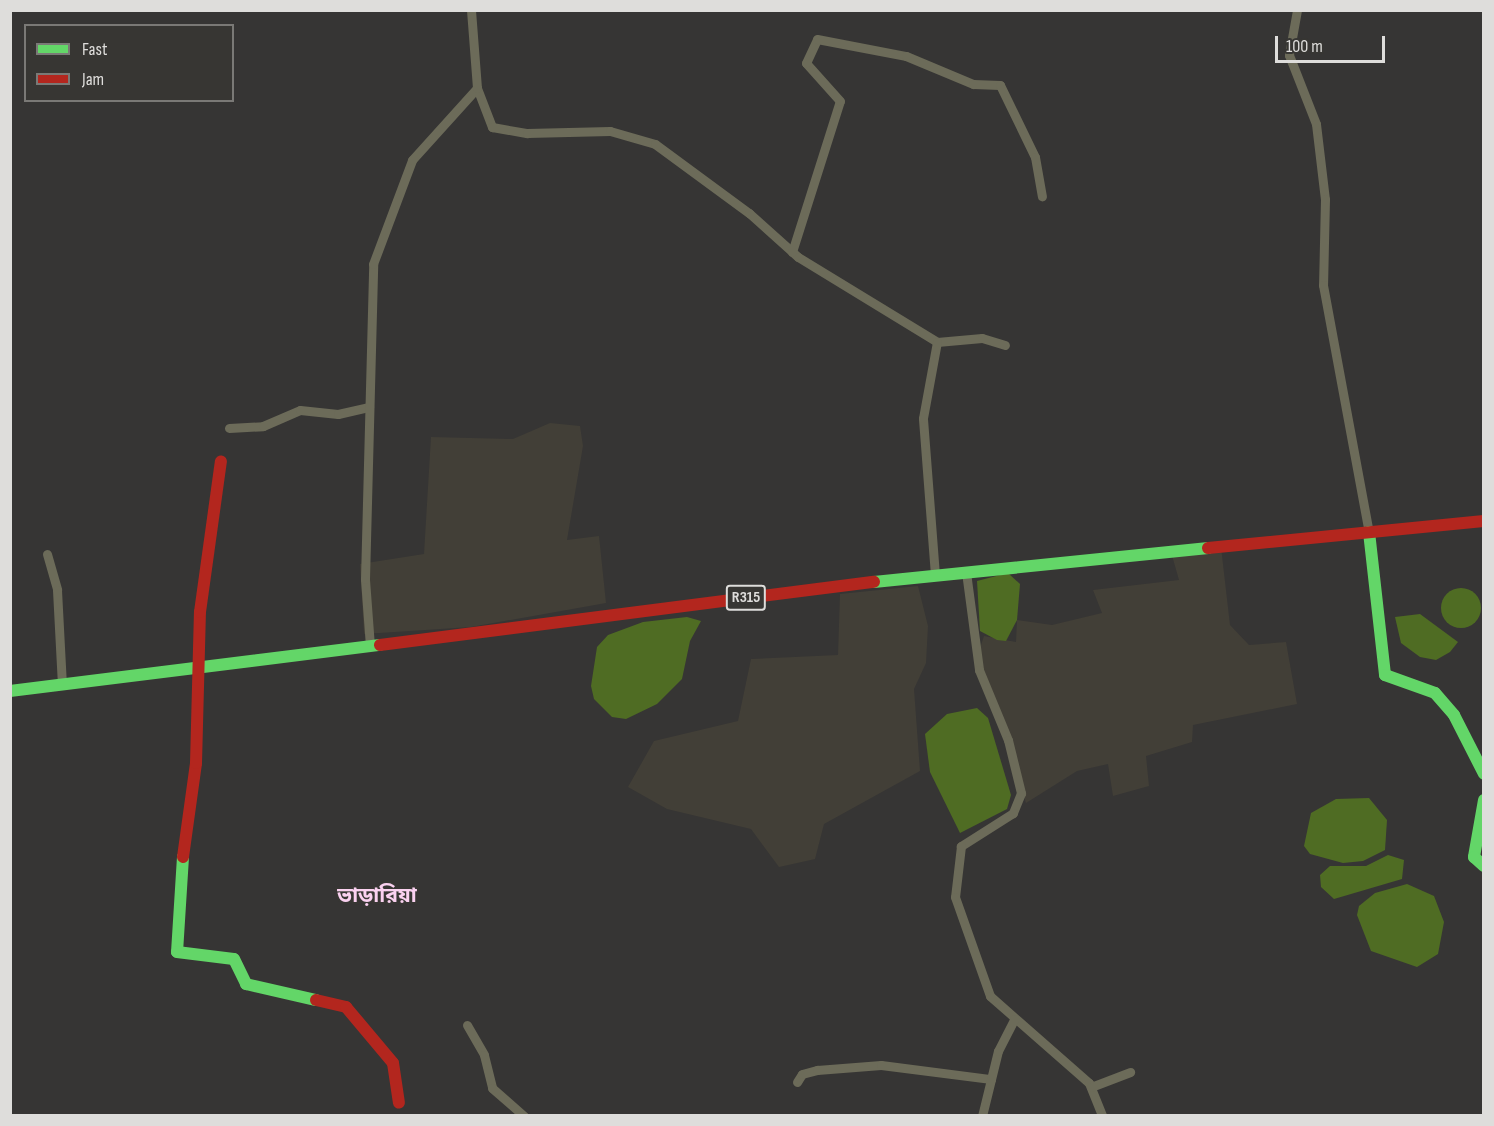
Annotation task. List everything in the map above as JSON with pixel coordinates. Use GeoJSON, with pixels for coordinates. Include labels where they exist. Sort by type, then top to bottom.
{"type":"FeatureCollection","features":[{"type":"Feature","properties":{"kind":"main road"},"geometry":{"type":"LineString","coordinates":[[221,461],[200,612],[196,763],[177,896],[177,952],[234,959],[246,984],[346,1006],[393,1063],[399,1103]]}},
{"type":"Feature","properties":{"kind":"main road","name":"R315"},"geometry":{"type":"LineString","coordinates":[[10,691],[935,575],[1484,521]]}},
{"type":"Feature","properties":{"kind":"main road"},"geometry":{"type":"LineString","coordinates":[[1369,532],[1385,675],[1435,693],[1454,715],[1484,774]]}},
{"type":"Feature","properties":{"kind":"main road"},"geometry":{"type":"LineString","coordinates":[[1484,800],[1474,857],[1484,866]]}},
{"type":"Feature","properties":{"kind":"street"},"geometry":{"type":"LineString","coordinates":[[471,10],[477,88],[492,127],[527,133],[610,131],[655,144],[741,206],[792,252],[937,342],[982,338],[1005,345]]}},
{"type":"Feature","properties":{"kind":"street"},"geometry":{"type":"LineString","coordinates":[[1297,10],[1289,55],[1316,124],[1325,199],[1323,285],[1369,532]]}},
{"type":"Feature","properties":{"kind":"street"},"geometry":{"type":"LineString","coordinates":[[792,252],[840,101],[807,63],[817,39],[906,56],[973,84],[1000,85],[1035,157],[1042,196]]}},
{"type":"Feature","properties":{"kind":"street"},"geometry":{"type":"LineString","coordinates":[[370,646],[365,579],[373,264],[382,233],[418,150],[477,88]]}},
{"type":"Feature","properties":{"kind":"street"},"geometry":{"type":"LineString","coordinates":[[935,575],[923,418],[937,342]]}},
{"type":"Feature","properties":{"kind":"street"},"geometry":{"type":"LineString","coordinates":[[229,428],[263,426],[300,410],[338,414],[369,406]]}},
{"type":"Feature","properties":{"kind":"street"},"geometry":{"type":"LineString","coordinates":[[47,554],[57,590],[62,685]]}},
{"type":"Feature","properties":{"kind":"street"},"geometry":{"type":"LineString","coordinates":[[966,572],[979,670],[1008,740],[1021,793],[1013,813],[961,846],[955,897],[990,996],[1091,1087],[1102,1116]]}},
{"type":"Feature","properties":{"kind":"street"},"geometry":{"type":"LineString","coordinates":[[982,1116],[991,1079],[1014,1019]]}},
{"type":"Feature","properties":{"kind":"street"},"geometry":{"type":"LineString","coordinates":[[467,1025],[484,1055],[492,1088],[524,1116]]}},
{"type":"Feature","properties":{"kind":"street"},"geometry":{"type":"LineString","coordinates":[[798,1082],[802,1074],[817,1070],[881,1065],[991,1079]]}},
{"type":"Feature","properties":{"kind":"street"},"geometry":{"type":"LineString","coordinates":[[1091,1087],[1130,1072]]}},
{"type":"Feature","properties":{"kind":"shaded area"},"geometry":{"type":"Polygon","coordinates":[[[550,423],[580,426],[583,446],[567,540],[599,536],[606,603],[471,627],[364,634],[360,564],[424,554],[431,437],[513,439],[550,423]]]}},
{"type":"Feature","properties":{"kind":"shaded area"},"geometry":{"type":"Polygon","coordinates":[[[1221,547],[1230,625],[1249,645],[1286,642],[1297,704],[1193,725],[1192,742],[1146,756],[1149,786],[1113,796],[1108,764],[1077,771],[1026,803],[977,657],[984,636],[1016,642],[1017,620],[1052,625],[1102,613],[1093,590],[1179,580],[1171,552],[1221,547]]]}},
{"type":"Feature","properties":{"kind":"shaded area"},"geometry":{"type":"Polygon","coordinates":[[[1008,573],[1020,584],[1017,620],[1006,641],[997,640],[980,631],[977,581],[1008,573]]]}},
{"type":"Feature","properties":{"kind":"shaded area"},"geometry":{"type":"Polygon","coordinates":[[[918,586],[928,626],[926,663],[914,689],[920,771],[824,824],[815,859],[779,867],[751,829],[667,809],[628,787],[654,741],[738,721],[751,659],[838,655],[840,594],[918,586]]]}},
{"type":"Feature","properties":{"kind":"shaded area"},"geometry":{"type":"Polygon","coordinates":[[[1461,588],[1469,589],[1475,594],[1480,600],[1480,616],[1475,622],[1469,627],[1461,628],[1453,627],[1447,622],[1442,616],[1441,608],[1442,600],[1447,594],[1453,589],[1461,588]]]}},
{"type":"Feature","properties":{"kind":"shaded area"},"geometry":{"type":"Polygon","coordinates":[[[1420,614],[1458,642],[1450,652],[1436,660],[1420,657],[1401,643],[1395,617],[1420,614]]]}},
{"type":"Feature","properties":{"kind":"shaded area"},"geometry":{"type":"Polygon","coordinates":[[[687,617],[701,621],[690,641],[682,679],[657,704],[626,719],[612,717],[594,699],[591,686],[597,647],[608,635],[643,622],[687,617]]]}},
{"type":"Feature","properties":{"kind":"shaded area"},"geometry":{"type":"Polygon","coordinates":[[[977,708],[988,718],[1011,795],[1007,809],[960,833],[930,772],[925,734],[947,714],[977,708]]]}},
{"type":"Feature","properties":{"kind":"shaded area"},"geometry":{"type":"Polygon","coordinates":[[[1369,798],[1387,820],[1385,850],[1363,861],[1343,863],[1310,854],[1304,846],[1311,813],[1336,799],[1369,798]]]}},
{"type":"Feature","properties":{"kind":"shaded area"},"geometry":{"type":"Polygon","coordinates":[[[1388,855],[1404,860],[1402,879],[1334,899],[1321,887],[1320,875],[1330,866],[1366,866],[1388,855]]]}},
{"type":"Feature","properties":{"kind":"shaded area"},"geometry":{"type":"Polygon","coordinates":[[[1407,884],[1434,896],[1444,922],[1438,954],[1417,967],[1371,951],[1357,915],[1359,906],[1375,893],[1407,884]]]}},
{"type":"Feature","properties":{"kind":"traffic: fast"},"geometry":{"type":"LineString","coordinates":[[1369,532],[1385,675],[1435,693],[1454,715],[1484,774]]}},
{"type":"Feature","properties":{"kind":"traffic: fast"},"geometry":{"type":"LineString","coordinates":[[874,582],[1208,548]]}},
{"type":"Feature","properties":{"kind":"traffic: fast"},"geometry":{"type":"LineString","coordinates":[[10,691],[380,645]]}},
{"type":"Feature","properties":{"kind":"traffic: fast"},"geometry":{"type":"LineString","coordinates":[[1484,800],[1474,857],[1484,866]]}},
{"type":"Feature","properties":{"kind":"traffic: fast"},"geometry":{"type":"LineString","coordinates":[[183,857],[177,952],[234,959],[246,984],[316,1000]]}},
{"type":"Feature","properties":{"kind":"traffic: jam"},"geometry":{"type":"LineString","coordinates":[[183,857],[196,763],[200,612],[221,461]]}},
{"type":"Feature","properties":{"kind":"traffic: jam"},"geometry":{"type":"LineString","coordinates":[[1208,548],[1484,521]]}},
{"type":"Feature","properties":{"kind":"traffic: jam"},"geometry":{"type":"LineString","coordinates":[[380,645],[874,582]]}},
{"type":"Feature","properties":{"kind":"traffic: jam"},"geometry":{"type":"LineString","coordinates":[[316,1000],[346,1007],[393,1063],[399,1103]]}},
{"type":"Feature","properties":{"kind":"district","name":"ভাড়ারিয়া"},"geometry":{"type":"Point","coordinates":[377,896]}}]}
